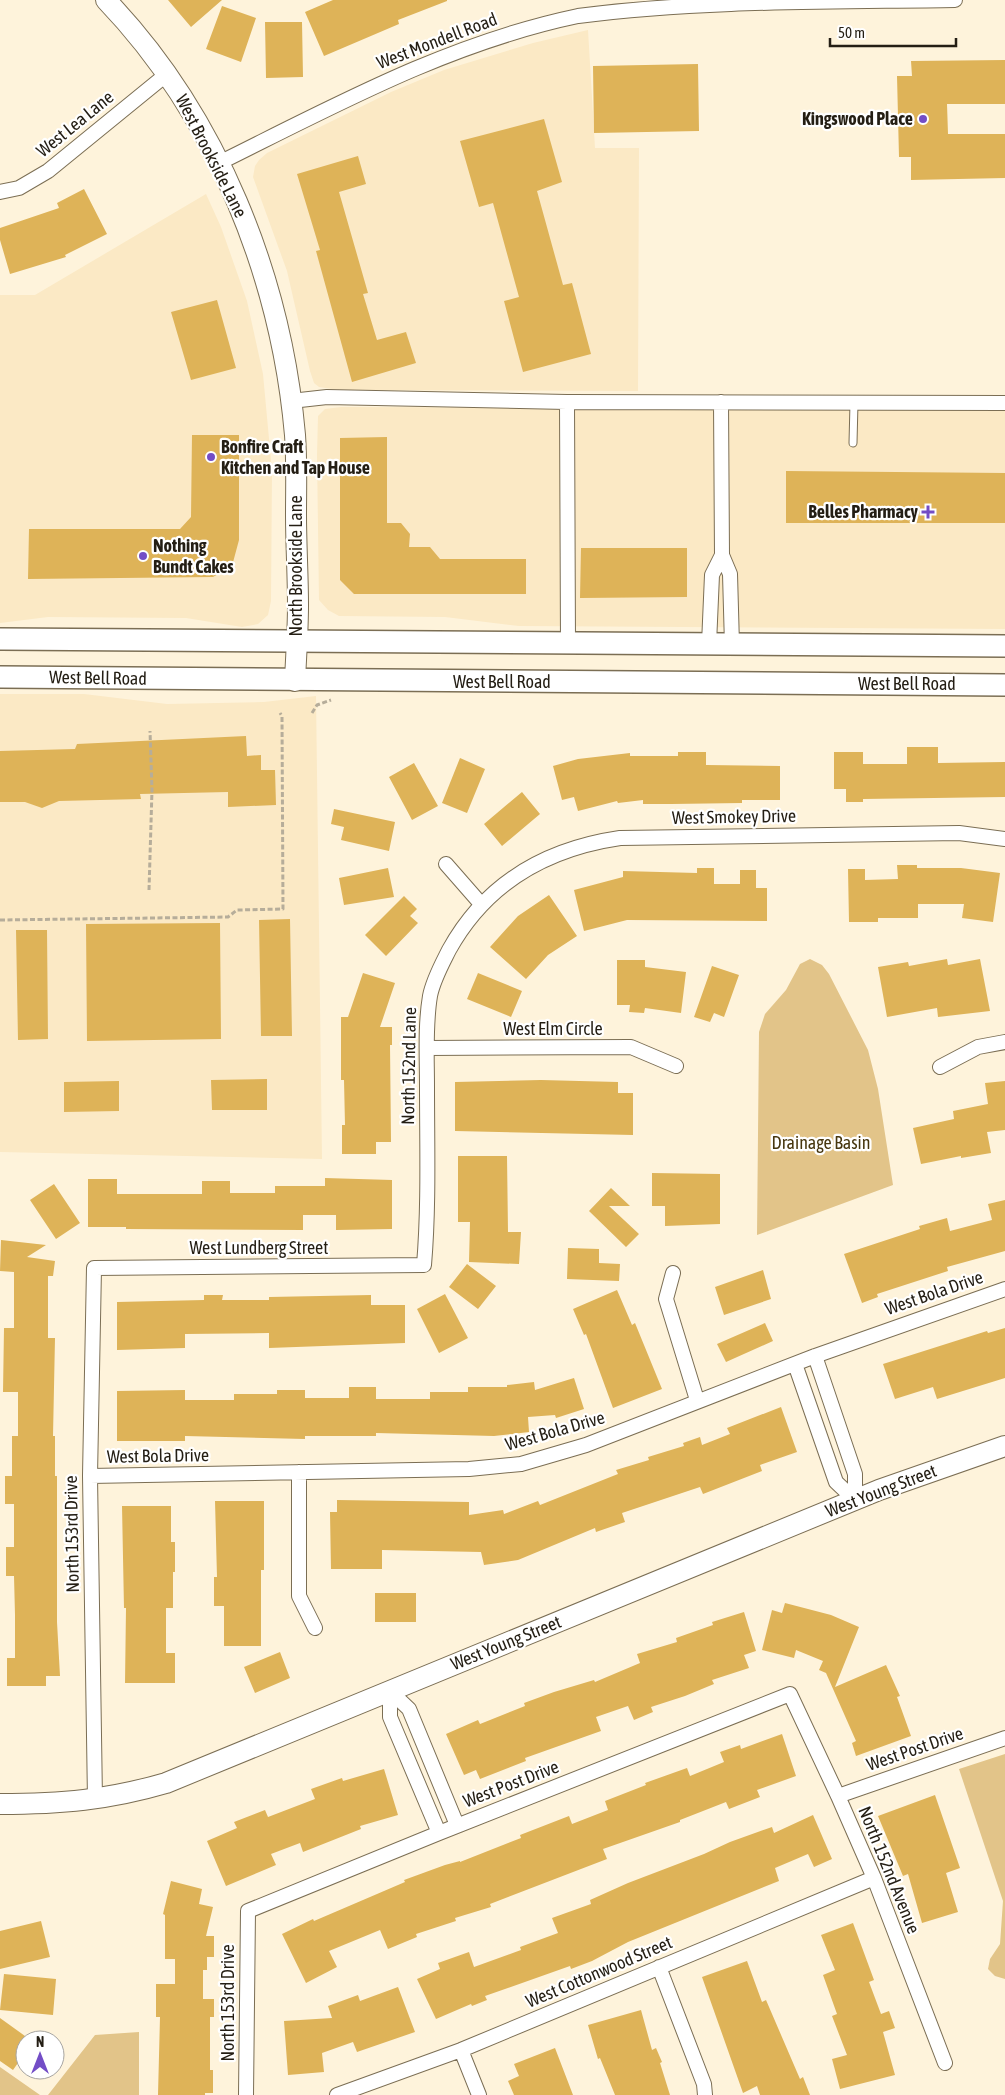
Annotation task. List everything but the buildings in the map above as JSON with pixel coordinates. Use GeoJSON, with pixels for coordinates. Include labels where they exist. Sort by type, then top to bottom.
{"type":"FeatureCollection","features":[{"type":"Feature","properties":{"kind":"main road"},"geometry":{"type":"LineString","coordinates":[[0,639],[1005,646]]}},
{"type":"Feature","properties":{"kind":"main road","name":"West Bell Road"},"geometry":{"type":"LineString","coordinates":[[0,677],[295,681],[1005,685]]}},
{"type":"Feature","properties":{"kind":"street","name":"West Brookside Lane"},"geometry":{"type":"LineString","coordinates":[[106,0],[167,74],[219,163],[243,217],[269,292],[282,348],[291,401],[296,451]]}},
{"type":"Feature","properties":{"kind":"street","name":"West Mondell Road"},"geometry":{"type":"LineString","coordinates":[[219,163],[372,86],[413,68],[498,36],[580,16],[653,6],[727,1],[956,0]]}},
{"type":"Feature","properties":{"kind":"street","name":"West Lea Lane"},"geometry":{"type":"LineString","coordinates":[[0,192],[19,188],[48,171],[167,74]]}},
{"type":"Feature","properties":{"kind":"street"},"geometry":{"type":"LineString","coordinates":[[291,401],[327,397],[567,402],[1005,403]]}},
{"type":"Feature","properties":{"kind":"street"},"geometry":{"type":"LineString","coordinates":[[567,402],[568,642]]}},
{"type":"Feature","properties":{"kind":"street"},"geometry":{"type":"LineString","coordinates":[[721,402],[722,555],[730,574],[732,645]]}},
{"type":"Feature","properties":{"kind":"street","name":"North Brookside Lane"},"geometry":{"type":"LineString","coordinates":[[295,681],[298,607],[296,451]]}},
{"type":"Feature","properties":{"kind":"street"},"geometry":{"type":"LineString","coordinates":[[709,644],[712,575],[722,555]]}},
{"type":"Feature","properties":{"kind":"street","name":"West Smokey Drive"},"geometry":{"type":"LineString","coordinates":[[481,904],[517,874],[560,852],[593,842],[620,838],[959,834],[1005,839]]}},
{"type":"Feature","properties":{"kind":"street"},"geometry":{"type":"LineString","coordinates":[[446,864],[481,904]]}},
{"type":"Feature","properties":{"kind":"street","name":"North 152nd Lane"},"geometry":{"type":"LineString","coordinates":[[424,1265],[427,1233],[427,1021],[433,986],[442,964],[456,939],[481,904]]}},
{"type":"Feature","properties":{"kind":"street"},"geometry":{"type":"LineString","coordinates":[[940,1067],[978,1047],[1005,1042]]}},
{"type":"Feature","properties":{"kind":"street","name":"West Elm Circle"},"geometry":{"type":"LineString","coordinates":[[427,1048],[631,1047],[676,1066]]}},
{"type":"Feature","properties":{"kind":"street","name":"West Lundberg Street"},"geometry":{"type":"LineString","coordinates":[[94,1268],[424,1265]]}},
{"type":"Feature","properties":{"kind":"street","name":"North 153rd Drive"},"geometry":{"type":"LineString","coordinates":[[94,1268],[90,1476],[95,1800]]}},
{"type":"Feature","properties":{"kind":"street"},"geometry":{"type":"LineString","coordinates":[[674,1273],[666,1298],[697,1400]]}},
{"type":"Feature","properties":{"kind":"street","name":"West Bola Drive"},"geometry":{"type":"LineString","coordinates":[[90,1476],[469,1469],[521,1464],[586,1445],[697,1400],[815,1356],[1005,1289]]}},
{"type":"Feature","properties":{"kind":"street"},"geometry":{"type":"LineString","coordinates":[[815,1356],[855,1474],[855,1500]]}},
{"type":"Feature","properties":{"kind":"street"},"geometry":{"type":"LineString","coordinates":[[795,1364],[836,1482],[855,1500]]}},
{"type":"Feature","properties":{"kind":"street","name":"West Young Street"},"geometry":{"type":"LineString","coordinates":[[0,1804],[58,1804],[95,1800],[166,1783],[855,1500],[1005,1446]]}},
{"type":"Feature","properties":{"kind":"street"},"geometry":{"type":"LineString","coordinates":[[299,1472],[299,1596],[315,1628]]}},
{"type":"Feature","properties":{"kind":"street"},"geometry":{"type":"LineString","coordinates":[[390,1691],[409,1710],[458,1825]]}},
{"type":"Feature","properties":{"kind":"street"},"geometry":{"type":"LineString","coordinates":[[390,1691],[390,1717],[439,1833]]}},
{"type":"Feature","properties":{"kind":"street","name":"West Post Drive"},"geometry":{"type":"LineString","coordinates":[[248,1911],[458,1825],[790,1694]]}},
{"type":"Feature","properties":{"kind":"street","name":"North 152nd Avenue"},"geometry":{"type":"LineString","coordinates":[[790,1694],[874,1878],[945,2064]]}},
{"type":"Feature","properties":{"kind":"street","name":"West Post Drive"},"geometry":{"type":"LineString","coordinates":[[838,1796],[1005,1738]]}},
{"type":"Feature","properties":{"kind":"street","name":"West Cottonwood Street"},"geometry":{"type":"LineString","coordinates":[[337,2095],[461,2050],[874,1878]]}},
{"type":"Feature","properties":{"kind":"street","name":"North 153rd Drive"},"geometry":{"type":"LineString","coordinates":[[246,2095],[248,1911]]}},
{"type":"Feature","properties":{"kind":"street"},"geometry":{"type":"LineString","coordinates":[[659,1967],[704,2084],[706,2095]]}},
{"type":"Feature","properties":{"kind":"street"},"geometry":{"type":"LineString","coordinates":[[461,2050],[479,2095]]}},
{"type":"Feature","properties":{"kind":"lane"},"geometry":{"type":"LineString","coordinates":[[853,443],[854,403]]}},
{"type":"Feature","properties":{"kind":"path"},"geometry":{"type":"LineString","coordinates":[[312,713],[317,705],[325,701],[335,700]]}},
{"type":"Feature","properties":{"kind":"path"},"geometry":{"type":"LineString","coordinates":[[0,920],[228,917],[238,910],[284,909],[282,716],[280,713]]}},
{"type":"Feature","properties":{"kind":"path"},"geometry":{"type":"LineString","coordinates":[[149,890],[152,790],[150,731]]}},
{"type":"Feature","properties":{"kind":"shaded area"},"geometry":{"type":"Polygon","coordinates":[[[588,30],[595,148],[639,148],[638,391],[339,390],[319,387],[314,383],[310,371],[287,271],[253,177],[255,166],[259,160],[267,153],[391,92],[444,70],[533,43],[588,30]]]}},
{"type":"Feature","properties":{"kind":"shaded area"},"geometry":{"type":"Polygon","coordinates":[[[206,194],[221,227],[247,301],[263,374],[272,471],[271,601],[268,615],[258,624],[242,627],[186,618],[48,617],[0,623],[0,295],[35,295],[206,194]]]}},
{"type":"Feature","properties":{"kind":"shaded area"},"geometry":{"type":"Polygon","coordinates":[[[341,407],[1005,409],[1005,629],[519,626],[445,617],[339,616],[328,610],[319,600],[317,455],[318,416],[325,409],[341,407]]]}},
{"type":"Feature","properties":{"kind":"shaded area"},"geometry":{"type":"Polygon","coordinates":[[[0,694],[84,694],[167,704],[264,702],[316,696],[322,1159],[0,1152],[0,694]]]}},
{"type":"Feature","properties":{"kind":"green space","name":"Drainage Basin"},"geometry":{"type":"Polygon","coordinates":[[[810,959],[822,965],[829,974],[868,1050],[878,1089],[893,1185],[757,1235],[759,1032],[765,1014],[786,990],[800,964],[810,959]]]}},
{"type":"Feature","properties":{"kind":"green space"},"geometry":{"type":"Polygon","coordinates":[[[1005,1754],[1005,1979],[995,1976],[988,1969],[990,1959],[1000,1944],[1003,1901],[959,1769],[1005,1754]]]}},
{"type":"Feature","properties":{"kind":"green space"},"geometry":{"type":"Polygon","coordinates":[[[139,2032],[139,2095],[48,2095],[60,2080],[65,2080],[65,2073],[95,2035],[139,2032]]]}},
{"type":"Feature","properties":{"kind":"green space"},"geometry":{"type":"Polygon","coordinates":[[[0,2067],[15,2078],[15,2080],[19,2080],[40,2095],[0,2095],[0,2067]]]}},
{"type":"Feature","properties":{"kind":"place","name":"Kingswood Place"},"geometry":{"type":"Point","coordinates":[923,119]}},
{"type":"Feature","properties":{"kind":"place","name":"Bonfire Craft Kitchen and Tap House"},"geometry":{"type":"Point","coordinates":[211,457]}},
{"type":"Feature","properties":{"kind":"place","name":"Belles Pharmacy"},"geometry":{"type":"Point","coordinates":[928,512]}},
{"type":"Feature","properties":{"kind":"place","name":"Nothing Bundt Cakes"},"geometry":{"type":"Point","coordinates":[143,556]}}]}
